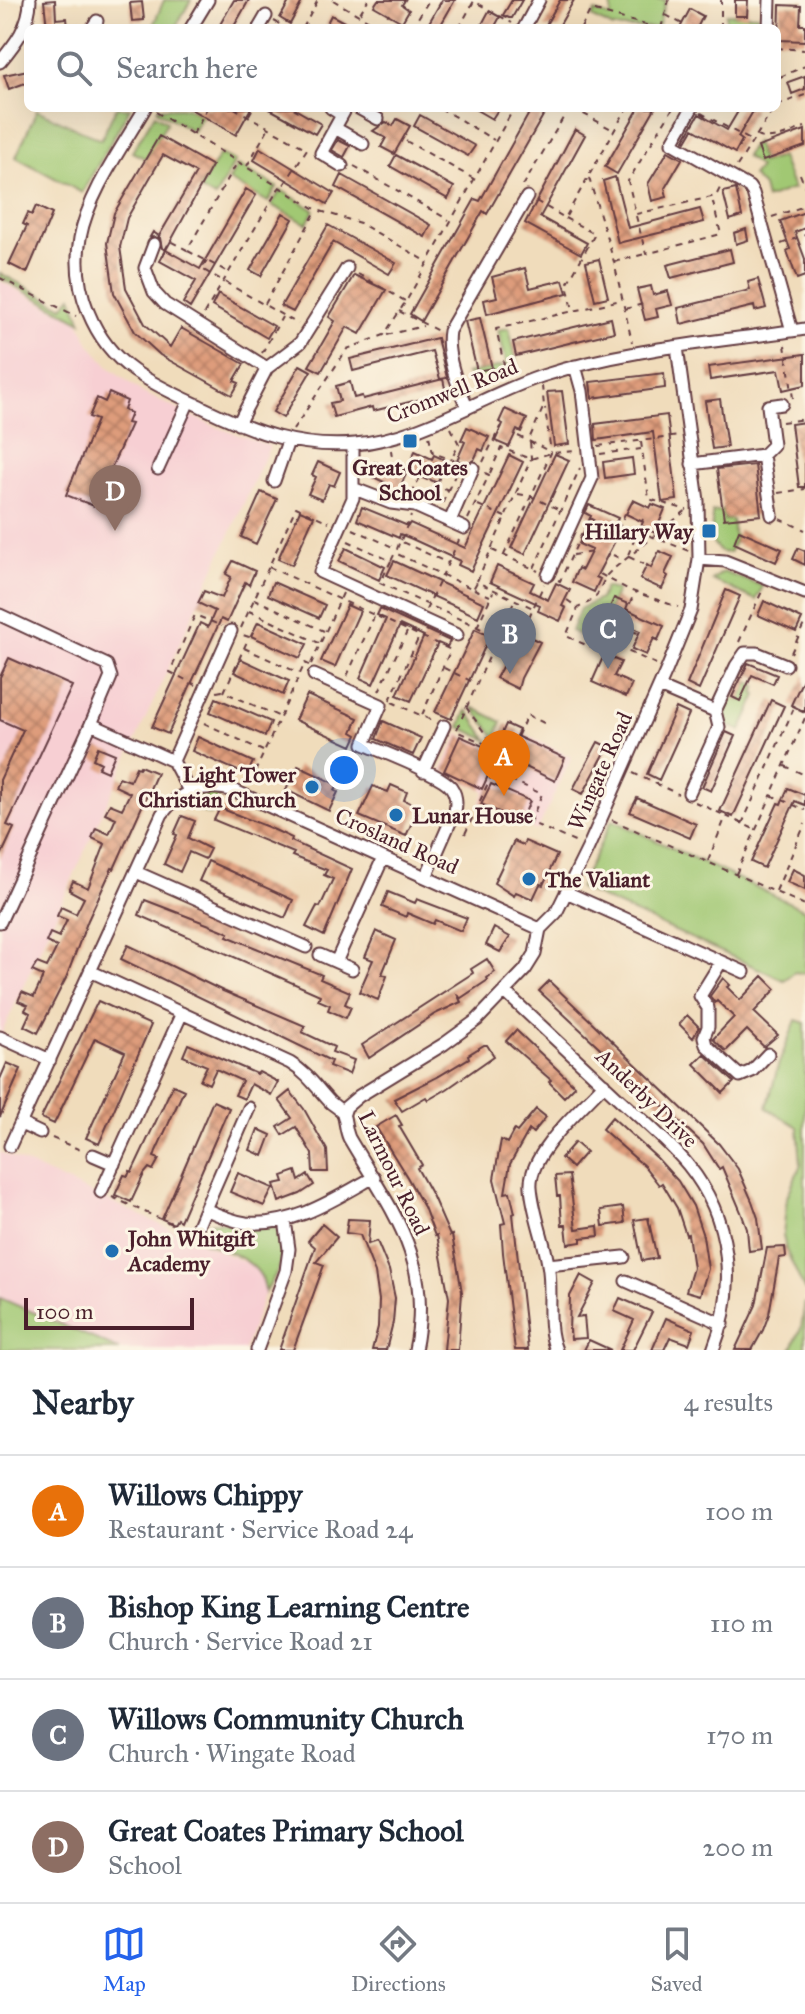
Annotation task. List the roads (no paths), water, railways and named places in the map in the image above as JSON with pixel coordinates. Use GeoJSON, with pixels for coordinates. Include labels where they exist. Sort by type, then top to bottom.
{"type":"FeatureCollection","features":[{"type":"Feature","properties":{"kind":"street"},"geometry":{"type":"LineString","coordinates":[[26,24],[30,0]]}},
{"type":"Feature","properties":{"kind":"street"},"geometry":{"type":"LineString","coordinates":[[193,24],[208,0]]}},
{"type":"Feature","properties":{"kind":"street"},"geometry":{"type":"LineString","coordinates":[[521,24],[539,0]]}},
{"type":"Feature","properties":{"kind":"street"},"geometry":{"type":"LineString","coordinates":[[769,24],[770,0]]}},
{"type":"Feature","properties":{"kind":"street"},"geometry":{"type":"LineString","coordinates":[[261,24],[266,16]]}},
{"type":"Feature","properties":{"kind":"street"},"geometry":{"type":"LineString","coordinates":[[0,62],[22,46]]}},
{"type":"Feature","properties":{"kind":"street","name":"Cromwell Road"},"geometry":{"type":"LineString","coordinates":[[144,112],[91,203],[84,221],[79,240],[79,281],[89,317],[105,342],[133,371],[238,424],[288,441],[353,445],[390,438],[426,426],[508,389],[575,366],[635,353],[805,329]]}},
{"type":"Feature","properties":{"kind":"street"},"geometry":{"type":"LineString","coordinates":[[342,166],[321,153],[343,112]]}},
{"type":"Feature","properties":{"kind":"street"},"geometry":{"type":"LineString","coordinates":[[365,112],[378,119]]}},
{"type":"Feature","properties":{"kind":"street"},"geometry":{"type":"LineString","coordinates":[[690,112],[672,143],[749,187],[753,193],[788,332]]}},
{"type":"Feature","properties":{"kind":"street"},"geometry":{"type":"LineString","coordinates":[[335,128],[363,144]]}},
{"type":"Feature","properties":{"kind":"street"},"geometry":{"type":"LineString","coordinates":[[467,407],[448,340],[454,321],[527,197]]}},
{"type":"Feature","properties":{"kind":"street"},"geometry":{"type":"LineString","coordinates":[[154,244],[145,268],[148,280],[165,304],[262,365]]}},
{"type":"Feature","properties":{"kind":"street"},"geometry":{"type":"LineString","coordinates":[[238,424],[262,365],[300,343],[347,268]]}},
{"type":"Feature","properties":{"kind":"street","name":"Wingate Road"},"geometry":{"type":"LineString","coordinates":[[344,1113],[346,1107],[359,1096],[462,1031],[525,970],[535,954],[540,929],[556,913],[588,848],[623,768],[635,723],[667,669],[690,613],[699,557],[700,523],[677,347]]}},
{"type":"Feature","properties":{"kind":"street"},"geometry":{"type":"LineString","coordinates":[[548,575],[592,478],[582,391],[575,366]]}},
{"type":"Feature","properties":{"kind":"street"},"geometry":{"type":"LineString","coordinates":[[158,469],[189,401]]}},
{"type":"Feature","properties":{"kind":"street"},"geometry":{"type":"LineString","coordinates":[[692,464],[763,455],[773,445],[768,406],[782,404]]}},
{"type":"Feature","properties":{"kind":"street"},"geometry":{"type":"LineString","coordinates":[[274,481],[288,441]]}},
{"type":"Feature","properties":{"kind":"street"},"geometry":{"type":"LineString","coordinates":[[353,445],[355,489],[320,572],[457,635]]}},
{"type":"Feature","properties":{"kind":"street"},"geometry":{"type":"LineString","coordinates":[[763,455],[772,515]]}},
{"type":"Feature","properties":{"kind":"street"},"geometry":{"type":"LineString","coordinates":[[450,521],[476,469]]}},
{"type":"Feature","properties":{"kind":"street"},"geometry":{"type":"LineString","coordinates":[[355,489],[391,503],[411,506],[464,528]]}},
{"type":"Feature","properties":{"kind":"street"},"geometry":{"type":"LineString","coordinates":[[699,557],[725,561],[805,593]]}},
{"type":"Feature","properties":{"kind":"street"},"geometry":{"type":"LineString","coordinates":[[0,615],[107,665],[111,677],[0,922]]}},
{"type":"Feature","properties":{"kind":"street"},"geometry":{"type":"LineString","coordinates":[[173,761],[235,632]]}},
{"type":"Feature","properties":{"kind":"street"},"geometry":{"type":"LineString","coordinates":[[689,793],[719,727],[715,711],[741,656],[757,653],[786,665]]}},
{"type":"Feature","properties":{"kind":"street"},"geometry":{"type":"LineString","coordinates":[[312,670],[381,705],[364,744],[452,788],[457,803],[426,877]]}},
{"type":"Feature","properties":{"kind":"street"},"geometry":{"type":"LineString","coordinates":[[659,687],[715,711]]}},
{"type":"Feature","properties":{"kind":"street"},"geometry":{"type":"LineString","coordinates":[[10,1146],[162,814],[176,798],[189,791],[173,761],[91,724]]}},
{"type":"Feature","properties":{"kind":"street"},"geometry":{"type":"LineString","coordinates":[[423,771],[444,726]]}},
{"type":"Feature","properties":{"kind":"street","name":"Crosland Road"},"geometry":{"type":"LineString","coordinates":[[189,791],[216,787],[244,795],[540,929]]}},
{"type":"Feature","properties":{"kind":"street"},"geometry":{"type":"LineString","coordinates":[[336,962],[383,858]]}},
{"type":"Feature","properties":{"kind":"street"},"geometry":{"type":"LineString","coordinates":[[136,872],[306,947]]}},
{"type":"Feature","properties":{"kind":"street"},"geometry":{"type":"LineString","coordinates":[[566,892],[744,972]]}},
{"type":"Feature","properties":{"kind":"street"},"geometry":{"type":"LineString","coordinates":[[320,955],[352,969]]}},
{"type":"Feature","properties":{"kind":"street"},"geometry":{"type":"LineString","coordinates":[[721,962],[700,996],[708,1008],[708,1027],[704,1037],[706,1045],[740,1076],[752,1071],[768,1054]]}},
{"type":"Feature","properties":{"kind":"street","name":"Larmour Road"},"geometry":{"type":"LineString","coordinates":[[90,971],[298,1068],[344,1113],[345,1128],[403,1228],[415,1266],[420,1303],[415,1350]]}},
{"type":"Feature","properties":{"kind":"street","name":"Anderby Drive"},"geometry":{"type":"LineString","coordinates":[[505,992],[680,1157],[697,1178],[713,1206],[727,1254],[728,1289],[723,1324],[713,1350]]}},
{"type":"Feature","properties":{"kind":"street"},"geometry":{"type":"LineString","coordinates":[[101,1192],[182,1013]]}},
{"type":"Feature","properties":{"kind":"street"},"geometry":{"type":"LineString","coordinates":[[0,1037],[50,1060]]}},
{"type":"Feature","properties":{"kind":"street"},"geometry":{"type":"LineString","coordinates":[[556,1350],[551,1336],[548,1265],[531,1191],[535,1164],[604,1084]]}},
{"type":"Feature","properties":{"kind":"street"},"geometry":{"type":"LineString","coordinates":[[194,1235],[249,1108]]}},
{"type":"Feature","properties":{"kind":"street"},"geometry":{"type":"LineString","coordinates":[[21,1124],[40,1133]]}},
{"type":"Feature","properties":{"kind":"street"},"geometry":{"type":"LineString","coordinates":[[93,1155],[114,1164]]}},
{"type":"Feature","properties":{"kind":"street"},"geometry":{"type":"LineString","coordinates":[[205,1209],[244,1223],[285,1220],[319,1207],[374,1177]]}},
{"type":"Feature","properties":{"kind":"street"},"geometry":{"type":"LineString","coordinates":[[257,1350],[286,1271],[289,1249],[285,1220]]}},
{"type":"Feature","properties":{"kind":"street"},"geometry":{"type":"LineString","coordinates":[[548,1265],[624,1257]]}},
{"type":"Feature","properties":{"kind":"street"},"geometry":{"type":"LineString","coordinates":[[626,1281],[723,1324]]}},
{"type":"Feature","properties":{"kind":"place","name":"Great Coates School"},"geometry":{"type":"Point","coordinates":[410,441]}},
{"type":"Feature","properties":{"kind":"place","name":"Great Coates Primary School"},"geometry":{"type":"Point","coordinates":[115,531]}},
{"type":"Feature","properties":{"kind":"place","name":"Hillary Way"},"geometry":{"type":"Point","coordinates":[709,531]}},
{"type":"Feature","properties":{"kind":"place","name":"Willows Community Church"},"geometry":{"type":"Point","coordinates":[608,669]}},
{"type":"Feature","properties":{"kind":"place","name":"Bishop King Learning Centre"},"geometry":{"type":"Point","coordinates":[510,674]}},
{"type":"Feature","properties":{"kind":"place","name":"Light Tower Christian Church"},"geometry":{"type":"Point","coordinates":[312,787]}},
{"type":"Feature","properties":{"kind":"place","name":"Willows Chippy"},"geometry":{"type":"Point","coordinates":[504,796]}},
{"type":"Feature","properties":{"kind":"place","name":"Lunar House"},"geometry":{"type":"Point","coordinates":[396,815]}},
{"type":"Feature","properties":{"kind":"place","name":"The Valiant"},"geometry":{"type":"Point","coordinates":[529,879]}},
{"type":"Feature","properties":{"kind":"place","name":"John Whitgift Academy"},"geometry":{"type":"Point","coordinates":[112,1251]}}]}
